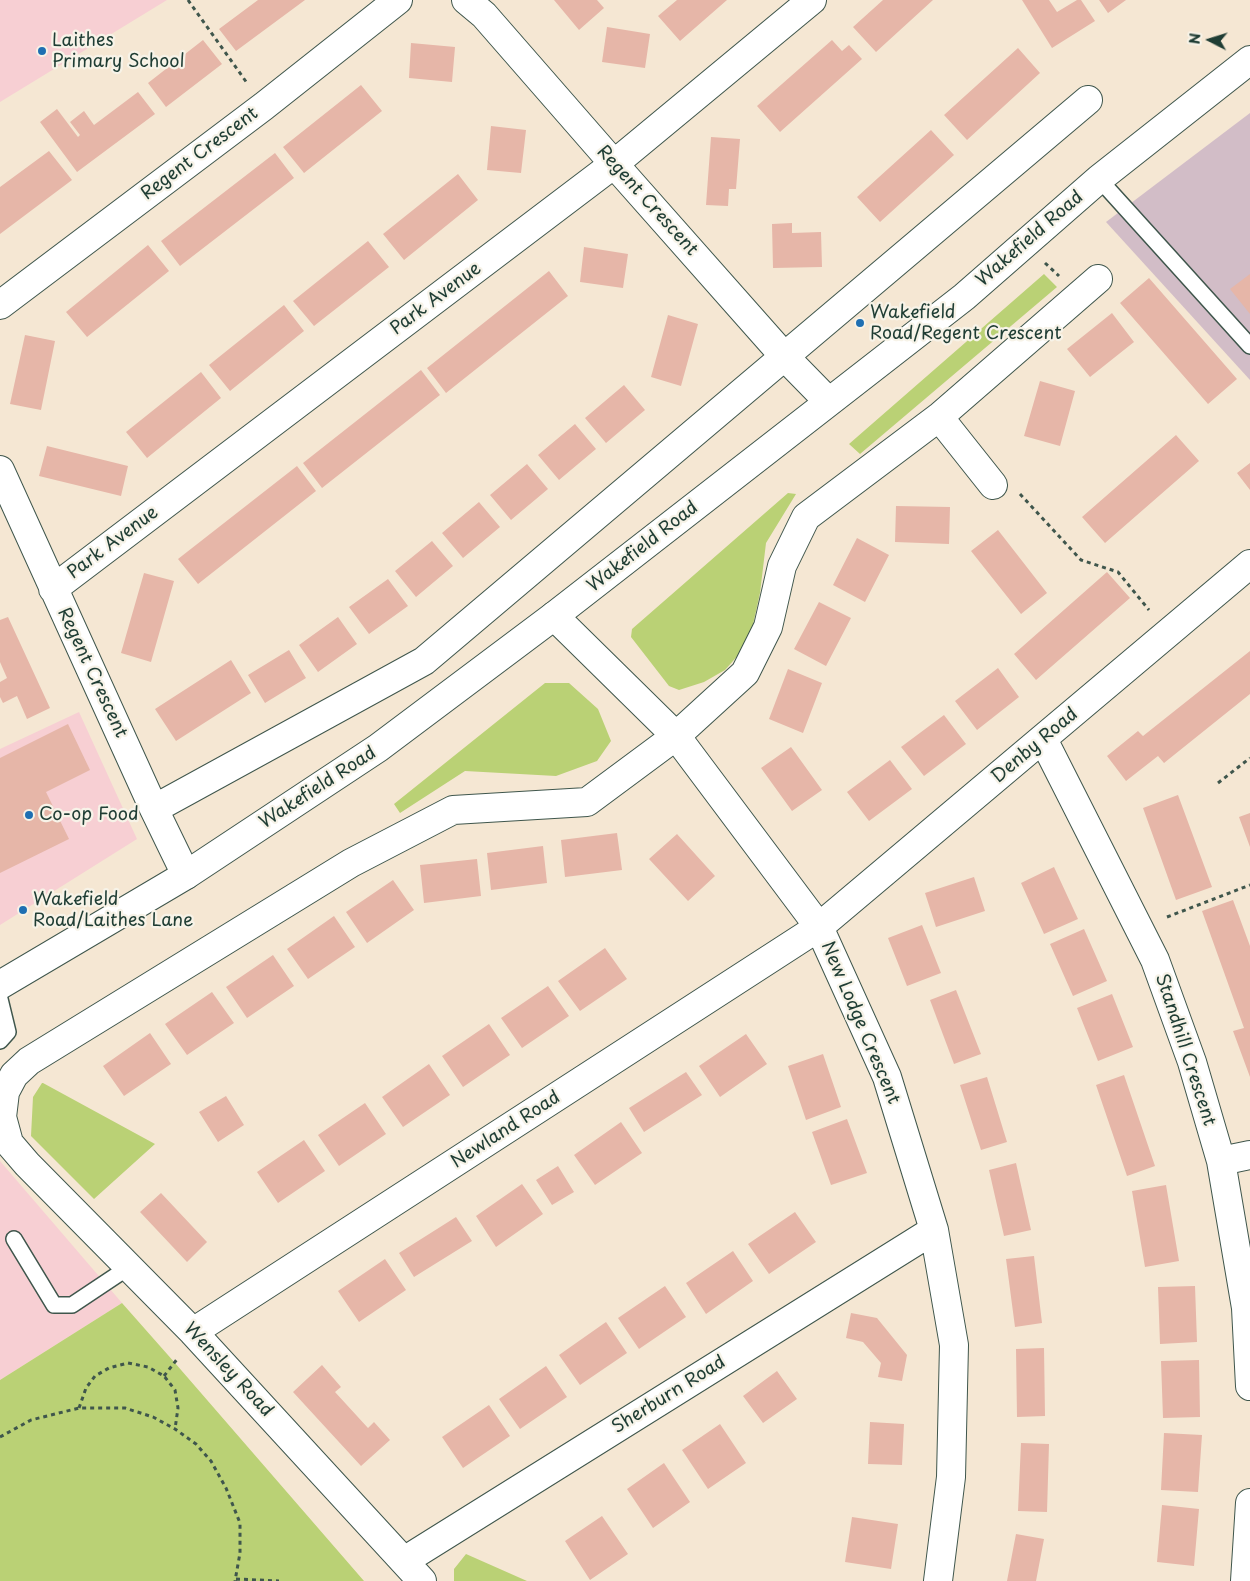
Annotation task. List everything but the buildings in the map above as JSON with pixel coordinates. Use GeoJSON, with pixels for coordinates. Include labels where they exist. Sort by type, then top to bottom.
{"type":"FeatureCollection","features":[{"type":"Feature","properties":{"kind":"street","name":"Regent Crescent"},"geometry":{"type":"LineString","coordinates":[[0,305],[264,106],[398,0]]}},
{"type":"Feature","properties":{"kind":"street","name":"Regent Crescent"},"geometry":{"type":"LineString","coordinates":[[466,0],[484,15],[784,356],[828,401]]}},
{"type":"Feature","properties":{"kind":"street","name":"Park Avenue"},"geometry":{"type":"LineString","coordinates":[[53,589],[614,164],[812,0]]}},
{"type":"Feature","properties":{"kind":"street","name":"Wakefield Road"},"geometry":{"type":"LineString","coordinates":[[0,985],[186,875],[378,748],[554,616],[964,297],[1099,179],[1250,60]]}},
{"type":"Feature","properties":{"kind":"street"},"geometry":{"type":"LineString","coordinates":[[154,809],[424,661],[1088,100]]}},
{"type":"Feature","properties":{"kind":"street"},"geometry":{"type":"LineString","coordinates":[[676,736],[745,673],[768,627],[782,566],[806,517],[939,416],[1098,279]]}},
{"type":"Feature","properties":{"kind":"street"},"geometry":{"type":"LineString","coordinates":[[939,416],[993,485]]}},
{"type":"Feature","properties":{"kind":"street","name":"Regent Crescent"},"geometry":{"type":"LineString","coordinates":[[0,470],[154,809],[186,875]]}},
{"type":"Feature","properties":{"kind":"street","name":"Denby Road"},"geometry":{"type":"LineString","coordinates":[[820,927],[1250,564]]}},
{"type":"Feature","properties":{"kind":"street","name":"New Lodge Crescent"},"geometry":{"type":"LineString","coordinates":[[554,616],[676,736],[820,927],[887,1077],[934,1230],[954,1346],[951,1477],[938,1581]]}},
{"type":"Feature","properties":{"kind":"street","name":"Wensley Road"},"geometry":{"type":"LineString","coordinates":[[422,1581],[193,1332],[27,1164],[9,1143],[2,1118],[5,1092],[14,1075],[29,1061],[351,863],[453,810],[587,802],[676,736]]}},
{"type":"Feature","properties":{"kind":"street","name":"Standhill Crescent"},"geometry":{"type":"LineString","coordinates":[[1043,739],[1155,960],[1188,1053],[1221,1161],[1246,1308],[1250,1386]]}},
{"type":"Feature","properties":{"kind":"street","name":"Newland Road"},"geometry":{"type":"LineString","coordinates":[[193,1332],[820,927]]}},
{"type":"Feature","properties":{"kind":"street"},"geometry":{"type":"LineString","coordinates":[[1221,1161],[1250,1155]]}},
{"type":"Feature","properties":{"kind":"street","name":"Sherburn Road"},"geometry":{"type":"LineString","coordinates":[[404,1561],[934,1230]]}},
{"type":"Feature","properties":{"kind":"street"},"geometry":{"type":"LineString","coordinates":[[1245,1581],[1250,1503]]}},
{"type":"Feature","properties":{"kind":"lane"},"geometry":{"type":"LineString","coordinates":[[1099,179],[1250,346]]}},
{"type":"Feature","properties":{"kind":"lane"},"geometry":{"type":"LineString","coordinates":[[0,999],[8,1032],[0,1041]]}},
{"type":"Feature","properties":{"kind":"lane"},"geometry":{"type":"LineString","coordinates":[[14,1238],[54,1306],[72,1305],[130,1267]]}},
{"type":"Feature","properties":{"kind":"path"},"geometry":{"type":"LineString","coordinates":[[188,0],[264,106]]}},
{"type":"Feature","properties":{"kind":"path"},"geometry":{"type":"LineString","coordinates":[[993,485],[1021,494],[1081,560],[1118,572],[1168,633]]}},
{"type":"Feature","properties":{"kind":"path"},"geometry":{"type":"LineString","coordinates":[[1218,783],[1250,758]]}},
{"type":"Feature","properties":{"kind":"path"},"geometry":{"type":"LineString","coordinates":[[1139,928],[1250,885]]}},
{"type":"Feature","properties":{"kind":"path"},"geometry":{"type":"LineString","coordinates":[[79,1408],[86,1388],[95,1376],[110,1368],[128,1363],[148,1367],[164,1376],[175,1390],[178,1408],[175,1429]]}},
{"type":"Feature","properties":{"kind":"path"},"geometry":{"type":"LineString","coordinates":[[0,1437],[31,1420],[79,1408],[125,1408],[153,1417],[175,1429],[196,1444],[206,1455],[226,1488],[240,1523],[240,1553],[235,1580],[278,1581]]}},
{"type":"Feature","properties":{"kind":"shaded area","name":"Laithes Primary School"},"geometry":{"type":"Polygon","coordinates":[[[0,0],[167,0],[0,102],[0,0]]]}},
{"type":"Feature","properties":{"kind":"shaded area"},"geometry":{"type":"Polygon","coordinates":[[[1250,113],[1250,380],[1106,222],[1250,113]]]}},
{"type":"Feature","properties":{"kind":"shaded area"},"geometry":{"type":"Polygon","coordinates":[[[79,712],[137,839],[0,925],[0,749],[79,712]]]}},
{"type":"Feature","properties":{"kind":"shaded area"},"geometry":{"type":"Polygon","coordinates":[[[0,1161],[122,1303],[0,1380],[0,1161]]]}},
{"type":"Feature","properties":{"kind":"green space"},"geometry":{"type":"Polygon","coordinates":[[[1044,274],[1057,287],[860,454],[849,444],[1044,274]]]}},
{"type":"Feature","properties":{"kind":"green space"},"geometry":{"type":"Polygon","coordinates":[[[788,493],[796,494],[766,543],[760,593],[749,643],[725,670],[704,682],[679,690],[669,686],[631,637],[632,629],[788,493]]]}},
{"type":"Feature","properties":{"kind":"green space"},"geometry":{"type":"Polygon","coordinates":[[[545,683],[569,683],[598,709],[611,741],[597,761],[556,776],[465,771],[400,813],[394,804],[545,683]]]}},
{"type":"Feature","properties":{"kind":"green space"},"geometry":{"type":"Polygon","coordinates":[[[42,1083],[155,1144],[94,1199],[31,1136],[33,1097],[42,1083]]]}},
{"type":"Feature","properties":{"kind":"green space"},"geometry":{"type":"Polygon","coordinates":[[[122,1303],[364,1581],[0,1581],[0,1380],[122,1303]]]}},
{"type":"Feature","properties":{"kind":"green space"},"geometry":{"type":"Polygon","coordinates":[[[466,1554],[527,1581],[454,1581],[454,1569],[466,1554]]]}},
{"type":"Feature","properties":{"kind":"place","name":"Laithes Primary School"},"geometry":{"type":"Point","coordinates":[42,51]}},
{"type":"Feature","properties":{"kind":"place","name":"Wakefield Road/Regent Crescent"},"geometry":{"type":"Point","coordinates":[860,323]}},
{"type":"Feature","properties":{"kind":"place","name":"Co-op Food"},"geometry":{"type":"Point","coordinates":[29,815]}},
{"type":"Feature","properties":{"kind":"place","name":"Wakefield Road/Laithes Lane"},"geometry":{"type":"Point","coordinates":[23,910]}}]}
